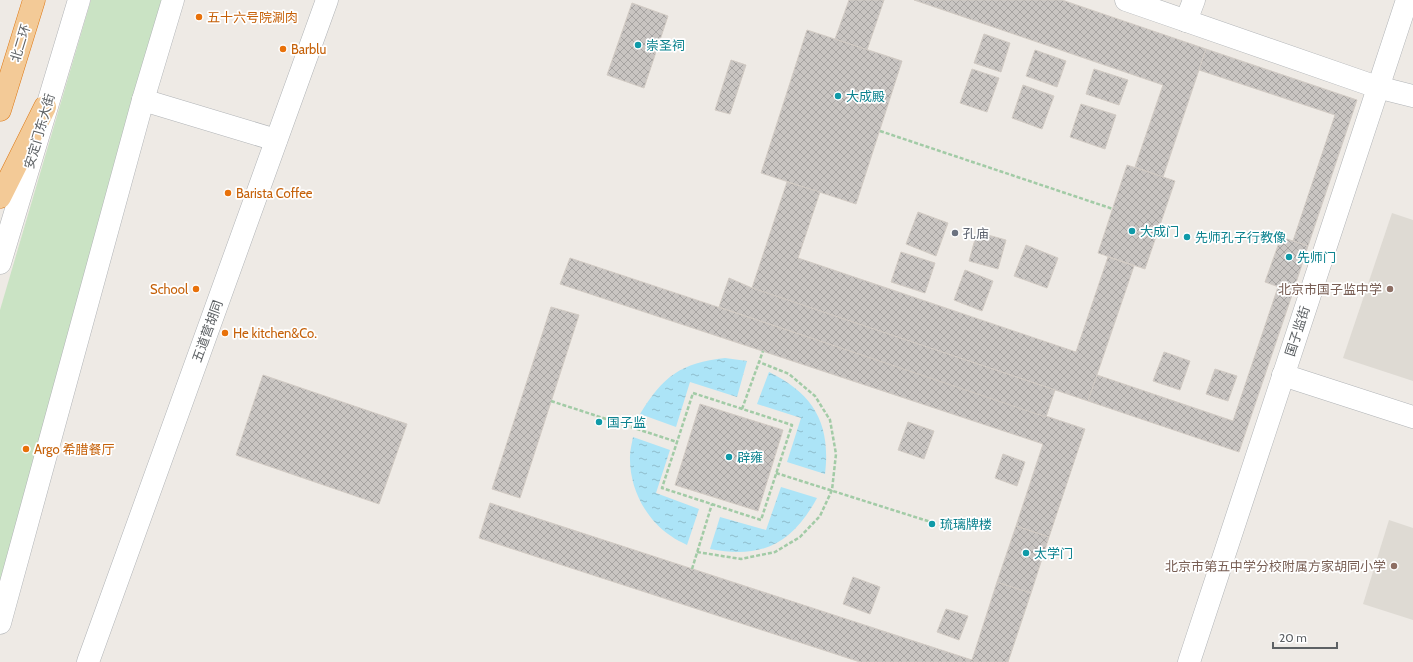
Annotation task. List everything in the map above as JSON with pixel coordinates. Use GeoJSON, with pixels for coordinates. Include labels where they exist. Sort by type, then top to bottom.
{"type":"FeatureCollection","features":[{"type":"Feature","properties":{"kind":"highway","name":"北二环"},"geometry":{"type":"LineString","coordinates":[[0,110],[34,0]]}},
{"type":"Feature","properties":{"kind":"highway"},"geometry":{"type":"LineString","coordinates":[[0,197],[46,107]]}},
{"type":"Feature","properties":{"kind":"street","name":"安定门东大街"},"geometry":{"type":"LineString","coordinates":[[0,263],[79,0]]}},
{"type":"Feature","properties":{"kind":"street"},"geometry":{"type":"LineString","coordinates":[[0,623],[173,0]]}},
{"type":"Feature","properties":{"kind":"street","name":"五道营胡同"},"geometry":{"type":"LineString","coordinates":[[88,662],[327,0]]}},
{"type":"Feature","properties":{"kind":"street"},"geometry":{"type":"LineString","coordinates":[[1126,0],[1378,87],[1413,96]]}},
{"type":"Feature","properties":{"kind":"street"},"geometry":{"type":"LineString","coordinates":[[1186,21],[1194,0]]}},
{"type":"Feature","properties":{"kind":"street","name":"国子监街"},"geometry":{"type":"LineString","coordinates":[[1189,662],[1407,0]]}},
{"type":"Feature","properties":{"kind":"street"},"geometry":{"type":"LineString","coordinates":[[144,100],[276,140]]}},
{"type":"Feature","properties":{"kind":"street"},"geometry":{"type":"LineString","coordinates":[[1283,374],[1413,417]]}},
{"type":"Feature","properties":{"kind":"path"},"geometry":{"type":"LineString","coordinates":[[880,130],[1113,209]]}},
{"type":"Feature","properties":{"kind":"path"},"geometry":{"type":"LineString","coordinates":[[742,408],[763,351]]}},
{"type":"Feature","properties":{"kind":"path"},"geometry":{"type":"LineString","coordinates":[[698,552],[741,559],[774,552],[800,537],[820,516],[832,490],[836,454],[830,420],[815,396],[789,374],[759,362]]}},
{"type":"Feature","properties":{"kind":"path"},"geometry":{"type":"LineString","coordinates":[[693,393],[742,408],[792,425],[761,520],[662,488],[693,393]]}},
{"type":"Feature","properties":{"kind":"path"},"geometry":{"type":"LineString","coordinates":[[551,401],[677,442]]}},
{"type":"Feature","properties":{"kind":"path"},"geometry":{"type":"LineString","coordinates":[[776,473],[934,523]]}},
{"type":"Feature","properties":{"kind":"path"},"geometry":{"type":"LineString","coordinates":[[692,569],[712,504]]}},
{"type":"Feature","properties":{"kind":"shaded area","name":"北京市国子监中学"},"geometry":{"type":"Polygon","coordinates":[[[1392,213],[1413,220],[1413,381],[1343,358],[1392,213]]]}},
{"type":"Feature","properties":{"kind":"shaded area","name":"北京市第五中学分校附属方家胡同小学"},"geometry":{"type":"Polygon","coordinates":[[[1389,520],[1413,528],[1413,620],[1363,604],[1389,520]]]}},
{"type":"Feature","properties":{"kind":"green space"},"geometry":{"type":"Polygon","coordinates":[[[91,0],[163,0],[0,583],[0,310],[91,0]]]}},
{"type":"Feature","properties":{"kind":"water"},"geometry":{"type":"Polygon","coordinates":[[[725,358],[747,361],[737,397],[690,382],[676,427],[640,414],[657,390],[665,381],[675,374],[696,364],[725,358]]]}},
{"type":"Feature","properties":{"kind":"water"},"geometry":{"type":"Polygon","coordinates":[[[769,372],[798,390],[816,412],[822,426],[825,440],[825,474],[787,462],[801,418],[757,404],[769,372]]]}},
{"type":"Feature","properties":{"kind":"water"},"geometry":{"type":"Polygon","coordinates":[[[633,437],[670,450],[656,493],[699,509],[687,545],[673,537],[653,521],[640,501],[632,479],[630,468],[630,454],[633,437]]]}},
{"type":"Feature","properties":{"kind":"water"},"geometry":{"type":"Polygon","coordinates":[[[781,487],[817,498],[797,527],[786,537],[774,544],[745,552],[729,552],[710,549],[720,517],[766,530],[781,487]]]}},
{"type":"Feature","properties":{"kind":"building"},"geometry":{"type":"Polygon","coordinates":[[[849,0],[884,0],[867,50],[835,39],[849,0]]]}},
{"type":"Feature","properties":{"kind":"building"},"geometry":{"type":"Polygon","coordinates":[[[914,0],[1062,0],[1206,49],[1163,177],[1135,167],[1163,85],[914,0]]]}},
{"type":"Feature","properties":{"kind":"building","name":"崇圣祠"},"geometry":{"type":"Polygon","coordinates":[[[632,3],[668,16],[644,88],[607,75],[632,3]]]}},
{"type":"Feature","properties":{"kind":"building","name":"大成殿"},"geometry":{"type":"Polygon","coordinates":[[[807,30],[902,61],[856,204],[761,173],[807,30]]]}},
{"type":"Feature","properties":{"kind":"building"},"geometry":{"type":"Polygon","coordinates":[[[984,34],[1010,43],[1001,72],[974,63],[984,34]]]}},
{"type":"Feature","properties":{"kind":"building"},"geometry":{"type":"Polygon","coordinates":[[[1206,49],[1357,100],[1308,246],[1293,241],[1335,115],[1199,70],[1206,49]]]}},
{"type":"Feature","properties":{"kind":"building"},"geometry":{"type":"Polygon","coordinates":[[[1035,50],[1066,61],[1057,87],[1026,76],[1035,50]]]}},
{"type":"Feature","properties":{"kind":"building"},"geometry":{"type":"Polygon","coordinates":[[[731,60],[746,65],[730,114],[715,110],[731,60]]]}},
{"type":"Feature","properties":{"kind":"building"},"geometry":{"type":"Polygon","coordinates":[[[972,69],[999,78],[987,112],[960,103],[972,69]]]}},
{"type":"Feature","properties":{"kind":"building"},"geometry":{"type":"Polygon","coordinates":[[[1094,69],[1128,80],[1119,105],[1086,94],[1094,69]]]}},
{"type":"Feature","properties":{"kind":"building"},"geometry":{"type":"Polygon","coordinates":[[[1023,85],[1054,96],[1042,129],[1012,118],[1023,85]]]}},
{"type":"Feature","properties":{"kind":"building"},"geometry":{"type":"Polygon","coordinates":[[[1081,104],[1116,115],[1105,149],[1070,137],[1081,104]]]}},
{"type":"Feature","properties":{"kind":"building","name":"大成门"},"geometry":{"type":"Polygon","coordinates":[[[1127,165],[1175,181],[1145,269],[1098,253],[1127,165]]]}},
{"type":"Feature","properties":{"kind":"building"},"geometry":{"type":"Polygon","coordinates":[[[787,182],[820,192],[798,258],[1076,352],[1108,257],[1134,266],[1088,401],[752,288],[787,182]]]}},
{"type":"Feature","properties":{"kind":"building"},"geometry":{"type":"Polygon","coordinates":[[[918,212],[948,223],[936,256],[906,244],[918,212]]]}},
{"type":"Feature","properties":{"kind":"building"},"geometry":{"type":"Polygon","coordinates":[[[977,232],[1006,240],[998,269],[969,261],[977,232]]]}},
{"type":"Feature","properties":{"kind":"building","name":"先师门"},"geometry":{"type":"Polygon","coordinates":[[[1281,237],[1308,246],[1293,292],[1265,282],[1281,237]]]}},
{"type":"Feature","properties":{"kind":"building"},"geometry":{"type":"Polygon","coordinates":[[[1026,245],[1058,258],[1047,288],[1014,276],[1026,245]]]}},
{"type":"Feature","properties":{"kind":"building"},"geometry":{"type":"Polygon","coordinates":[[[901,252],[935,263],[925,293],[891,282],[901,252]]]}},
{"type":"Feature","properties":{"kind":"building"},"geometry":{"type":"Polygon","coordinates":[[[570,258],[1085,429],[1049,537],[1016,526],[1043,444],[560,284],[570,258]]]}},
{"type":"Feature","properties":{"kind":"building"},"geometry":{"type":"Polygon","coordinates":[[[965,270],[993,281],[982,311],[954,300],[965,270]]]}},
{"type":"Feature","properties":{"kind":"building"},"geometry":{"type":"Polygon","coordinates":[[[729,278],[752,288],[1055,390],[1046,417],[719,307],[729,278]]]}},
{"type":"Feature","properties":{"kind":"building"},"geometry":{"type":"Polygon","coordinates":[[[1278,287],[1293,292],[1239,452],[1088,401],[1097,375],[1233,421],[1278,287]]]}},
{"type":"Feature","properties":{"kind":"building"},"geometry":{"type":"Polygon","coordinates":[[[551,307],[579,315],[520,498],[492,489],[551,307]]]}},
{"type":"Feature","properties":{"kind":"building"},"geometry":{"type":"Polygon","coordinates":[[[1164,352],[1190,361],[1180,390],[1153,381],[1164,352]]]}},
{"type":"Feature","properties":{"kind":"building"},"geometry":{"type":"Polygon","coordinates":[[[1215,369],[1237,376],[1228,401],[1206,394],[1215,369]]]}},
{"type":"Feature","properties":{"kind":"building"},"geometry":{"type":"Polygon","coordinates":[[[263,375],[407,424],[379,504],[236,455],[263,375]]]}},
{"type":"Feature","properties":{"kind":"building","name":"辟雍"},"geometry":{"type":"Polygon","coordinates":[[[700,404],[783,430],[758,511],[675,485],[700,404]]]}},
{"type":"Feature","properties":{"kind":"building"},"geometry":{"type":"Polygon","coordinates":[[[908,422],[934,431],[924,459],[898,450],[908,422]]]}},
{"type":"Feature","properties":{"kind":"building"},"geometry":{"type":"Polygon","coordinates":[[[1003,454],[1025,462],[1017,486],[995,478],[1003,454]]]}},
{"type":"Feature","properties":{"kind":"building"},"geometry":{"type":"Polygon","coordinates":[[[490,503],[972,660],[997,582],[1031,593],[1008,662],[860,662],[479,538],[490,503]]]}},
{"type":"Feature","properties":{"kind":"building","name":"太学门"},"geometry":{"type":"Polygon","coordinates":[[[1016,526],[1049,537],[1031,593],[997,582],[1016,526]]]}},
{"type":"Feature","properties":{"kind":"building"},"geometry":{"type":"Polygon","coordinates":[[[853,577],[880,587],[870,614],[843,604],[853,577]]]}},
{"type":"Feature","properties":{"kind":"building"},"geometry":{"type":"Polygon","coordinates":[[[946,609],[968,616],[959,640],[937,632],[946,609]]]}},
{"type":"Feature","properties":{"kind":"place","name":"五十六号院涮肉"},"geometry":{"type":"Point","coordinates":[199,17]}},
{"type":"Feature","properties":{"kind":"place","name":"崇圣祠"},"geometry":{"type":"Point","coordinates":[638,45]}},
{"type":"Feature","properties":{"kind":"place","name":"Barblu"},"geometry":{"type":"Point","coordinates":[283,49]}},
{"type":"Feature","properties":{"kind":"place","name":"大成殿"},"geometry":{"type":"Point","coordinates":[838,96]}},
{"type":"Feature","properties":{"kind":"place","name":"Barista Coffee"},"geometry":{"type":"Point","coordinates":[228,193]}},
{"type":"Feature","properties":{"kind":"place","name":"大成门"},"geometry":{"type":"Point","coordinates":[1132,231]}},
{"type":"Feature","properties":{"kind":"place","name":"孔庙"},"geometry":{"type":"Point","coordinates":[955,233]}},
{"type":"Feature","properties":{"kind":"place","name":"先师孔子行教像"},"geometry":{"type":"Point","coordinates":[1187,237]}},
{"type":"Feature","properties":{"kind":"place","name":"先师门"},"geometry":{"type":"Point","coordinates":[1289,257]}},
{"type":"Feature","properties":{"kind":"place","name":"School"},"geometry":{"type":"Point","coordinates":[196,289]}},
{"type":"Feature","properties":{"kind":"place","name":"北京市国子监中学"},"geometry":{"type":"Point","coordinates":[1390,289]}},
{"type":"Feature","properties":{"kind":"place","name":"He kitchen&Co."},"geometry":{"type":"Point","coordinates":[225,333]}},
{"type":"Feature","properties":{"kind":"place","name":"国子监"},"geometry":{"type":"Point","coordinates":[599,422]}},
{"type":"Feature","properties":{"kind":"place","name":"Argo 希腊餐厅"},"geometry":{"type":"Point","coordinates":[26,449]}},
{"type":"Feature","properties":{"kind":"place","name":"辟雍"},"geometry":{"type":"Point","coordinates":[729,457]}},
{"type":"Feature","properties":{"kind":"place","name":"琉璃牌楼"},"geometry":{"type":"Point","coordinates":[932,524]}},
{"type":"Feature","properties":{"kind":"place","name":"太学门"},"geometry":{"type":"Point","coordinates":[1026,553]}},
{"type":"Feature","properties":{"kind":"place","name":"北京市第五中学分校附属方家胡同小学"},"geometry":{"type":"Point","coordinates":[1394,566]}}]}
